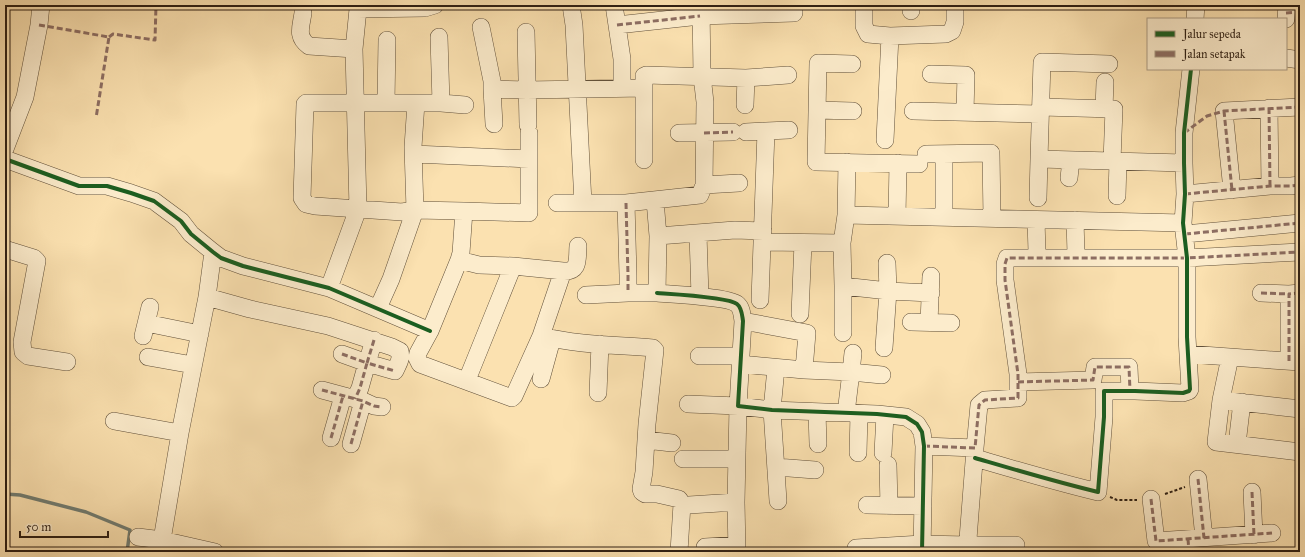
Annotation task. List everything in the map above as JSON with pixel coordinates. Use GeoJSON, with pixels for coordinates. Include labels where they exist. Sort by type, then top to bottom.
{"type":"FeatureCollection","features":[{"type":"Feature","properties":{"kind":"street"},"geometry":{"type":"LineString","coordinates":[[5,149],[25,98],[39,25],[41,5]]}},
{"type":"Feature","properties":{"kind":"street"},"geometry":{"type":"LineString","coordinates":[[329,288],[358,209],[354,49],[358,7],[424,8],[435,5]]}},
{"type":"Feature","properties":{"kind":"street"},"geometry":{"type":"LineString","coordinates":[[571,5],[574,25],[583,203]]}},
{"type":"Feature","properties":{"kind":"street"},"geometry":{"type":"LineString","coordinates":[[614,5],[622,59],[622,88]]}},
{"type":"Feature","properties":{"kind":"street"},"geometry":{"type":"LineString","coordinates":[[617,25],[701,10],[723,14],[794,13],[794,5]]}},
{"type":"Feature","properties":{"kind":"street"},"geometry":{"type":"LineString","coordinates":[[864,5],[864,26],[868,34],[890,36],[946,34],[952,31],[955,22],[955,5]]}},
{"type":"Feature","properties":{"kind":"street"},"geometry":{"type":"LineString","coordinates":[[1195,18],[1196,5]]}},
{"type":"Feature","properties":{"kind":"street"},"geometry":{"type":"LineString","coordinates":[[557,204],[626,203],[700,195],[704,185],[705,102],[702,76],[701,10]]}},
{"type":"Feature","properties":{"kind":"street"},"geometry":{"type":"LineString","coordinates":[[303,13],[300,34],[304,43],[309,46],[354,49]]}},
{"type":"Feature","properties":{"kind":"street"},"geometry":{"type":"LineString","coordinates":[[481,27],[492,81],[494,124]]}},
{"type":"Feature","properties":{"kind":"street"},"geometry":{"type":"LineString","coordinates":[[465,105],[441,103],[307,102],[305,104],[302,198],[306,204],[315,206],[402,212],[415,210],[529,213],[526,32]]}},
{"type":"Feature","properties":{"kind":"street"},"geometry":{"type":"LineString","coordinates":[[885,140],[890,36]]}},
{"type":"Feature","properties":{"kind":"street"},"geometry":{"type":"LineString","coordinates":[[439,37],[441,103]]}},
{"type":"Feature","properties":{"kind":"street"},"geometry":{"type":"LineString","coordinates":[[386,102],[387,40]]}},
{"type":"Feature","properties":{"kind":"street"},"geometry":{"type":"LineString","coordinates":[[1287,58],[1300,60]]}},
{"type":"Feature","properties":{"kind":"street"},"geometry":{"type":"LineString","coordinates":[[1038,198],[1042,62],[1109,64]]}},
{"type":"Feature","properties":{"kind":"street"},"geometry":{"type":"LineString","coordinates":[[852,64],[818,63],[816,162],[898,163],[944,154],[991,154],[992,218]]}},
{"type":"Feature","properties":{"kind":"street"},"geometry":{"type":"LineString","coordinates":[[924,446],[975,453],[1042,478],[1098,492],[1104,417],[1104,391],[1172,394],[1189,391],[1187,258],[1184,228],[1186,194],[1184,133],[1191,70]]}},
{"type":"Feature","properties":{"kind":"street"},"geometry":{"type":"LineString","coordinates":[[931,74],[966,75],[965,112]]}},
{"type":"Feature","properties":{"kind":"street"},"geometry":{"type":"LineString","coordinates":[[644,160],[645,75],[746,78],[788,75]]}},
{"type":"Feature","properties":{"kind":"street"},"geometry":{"type":"LineString","coordinates":[[744,105],[746,78]]}},
{"type":"Feature","properties":{"kind":"street"},"geometry":{"type":"LineString","coordinates":[[1104,109],[1105,82]]}},
{"type":"Feature","properties":{"kind":"street"},"geometry":{"type":"LineString","coordinates":[[492,89],[577,90],[644,88]]}},
{"type":"Feature","properties":{"kind":"street"},"geometry":{"type":"LineString","coordinates":[[378,308],[391,279],[415,210],[414,154],[416,103]]}},
{"type":"Feature","properties":{"kind":"street"},"geometry":{"type":"LineString","coordinates":[[1232,190],[1224,111],[1300,107]]}},
{"type":"Feature","properties":{"kind":"street"},"geometry":{"type":"LineString","coordinates":[[1269,108],[1270,186]]}},
{"type":"Feature","properties":{"kind":"street"},"geometry":{"type":"LineString","coordinates":[[912,111],[965,112],[1114,109],[1117,196]]}},
{"type":"Feature","properties":{"kind":"street"},"geometry":{"type":"LineString","coordinates":[[817,110],[852,111]]}},
{"type":"Feature","properties":{"kind":"street"},"geometry":{"type":"LineString","coordinates":[[679,133],[789,130]]}},
{"type":"Feature","properties":{"kind":"street"},"geometry":{"type":"LineString","coordinates":[[760,300],[766,131]]}},
{"type":"Feature","properties":{"kind":"street"},"geometry":{"type":"LineString","coordinates":[[414,154],[529,159]]}},
{"type":"Feature","properties":{"kind":"street"},"geometry":{"type":"LineString","coordinates":[[944,154],[944,217]]}},
{"type":"Feature","properties":{"kind":"street"},"geometry":{"type":"LineString","coordinates":[[5,159],[79,186],[107,186],[154,202],[181,221],[191,234],[221,258],[243,266],[329,288],[430,331]]}},
{"type":"Feature","properties":{"kind":"street"},"geometry":{"type":"LineString","coordinates":[[1039,159],[1184,163]]}},
{"type":"Feature","properties":{"kind":"street"},"geometry":{"type":"LineString","coordinates":[[1069,178],[1071,160]]}},
{"type":"Feature","properties":{"kind":"street"},"geometry":{"type":"LineString","coordinates":[[843,333],[842,243],[846,215],[847,162]]}},
{"type":"Feature","properties":{"kind":"street"},"geometry":{"type":"LineString","coordinates":[[897,216],[898,163]]}},
{"type":"Feature","properties":{"kind":"street"},"geometry":{"type":"LineString","coordinates":[[704,185],[739,183]]}},
{"type":"Feature","properties":{"kind":"street"},"geometry":{"type":"LineString","coordinates":[[1186,194],[1270,186],[1291,186],[1300,184]]}},
{"type":"Feature","properties":{"kind":"street"},"geometry":{"type":"LineString","coordinates":[[655,200],[658,236],[657,293]]}},
{"type":"Feature","properties":{"kind":"street"},"geometry":{"type":"LineString","coordinates":[[626,203],[628,293]]}},
{"type":"Feature","properties":{"kind":"street"},"geometry":{"type":"LineString","coordinates":[[464,211],[461,253],[459,260],[430,331],[418,353],[417,358],[420,364],[467,380],[512,398],[547,338]]}},
{"type":"Feature","properties":{"kind":"street"},"geometry":{"type":"LineString","coordinates":[[846,215],[1075,220],[1184,228],[1300,223]]}},
{"type":"Feature","properties":{"kind":"street"},"geometry":{"type":"LineString","coordinates":[[1036,220],[1037,252]]}},
{"type":"Feature","properties":{"kind":"street"},"geometry":{"type":"LineString","coordinates":[[1075,220],[1076,254]]}},
{"type":"Feature","properties":{"kind":"street"},"geometry":{"type":"LineString","coordinates":[[658,236],[735,230],[803,243],[842,243]]}},
{"type":"Feature","properties":{"kind":"street"},"geometry":{"type":"LineString","coordinates":[[698,234],[700,296]]}},
{"type":"Feature","properties":{"kind":"street"},"geometry":{"type":"LineString","coordinates":[[5,241],[45,254]]}},
{"type":"Feature","properties":{"kind":"street"},"geometry":{"type":"LineString","coordinates":[[800,314],[803,243]]}},
{"type":"Feature","properties":{"kind":"street"},"geometry":{"type":"LineString","coordinates":[[459,260],[479,265],[513,266],[569,271],[573,270],[576,266],[578,246]]}},
{"type":"Feature","properties":{"kind":"street"},"geometry":{"type":"LineString","coordinates":[[5,249],[34,258],[37,261],[22,342],[23,352],[28,356],[67,362]]}},
{"type":"Feature","properties":{"kind":"street"},"geometry":{"type":"LineString","coordinates":[[162,540],[180,433],[207,297],[213,252]]}},
{"type":"Feature","properties":{"kind":"street"},"geometry":{"type":"LineString","coordinates":[[967,549],[979,405],[985,400],[1018,398],[1018,382],[1005,280],[1005,264],[1007,258],[1187,258],[1300,252]]}},
{"type":"Feature","properties":{"kind":"street"},"geometry":{"type":"LineString","coordinates":[[884,348],[888,290],[887,263]]}},
{"type":"Feature","properties":{"kind":"street"},"geometry":{"type":"LineString","coordinates":[[467,380],[513,266]]}},
{"type":"Feature","properties":{"kind":"street"},"geometry":{"type":"LineString","coordinates":[[541,379],[547,338],[563,271]]}},
{"type":"Feature","properties":{"kind":"street"},"geometry":{"type":"LineString","coordinates":[[843,286],[888,290],[931,285],[929,322]]}},
{"type":"Feature","properties":{"kind":"street"},"geometry":{"type":"LineString","coordinates":[[586,295],[657,293],[700,296],[736,303],[741,309],[743,321],[736,459],[737,549],[704,547]]}},
{"type":"Feature","properties":{"kind":"street"},"geometry":{"type":"LineString","coordinates":[[1188,354],[1295,361],[1295,293],[1261,293]]}},
{"type":"Feature","properties":{"kind":"street"},"geometry":{"type":"LineString","coordinates":[[207,297],[250,309],[328,326],[392,347],[400,351],[401,355],[395,371],[342,354]]}},
{"type":"Feature","properties":{"kind":"street"},"geometry":{"type":"LineString","coordinates":[[150,307],[144,330],[200,334]]}},
{"type":"Feature","properties":{"kind":"street"},"geometry":{"type":"LineString","coordinates":[[743,321],[807,333],[804,370]]}},
{"type":"Feature","properties":{"kind":"street"},"geometry":{"type":"LineString","coordinates":[[911,322],[951,323]]}},
{"type":"Feature","properties":{"kind":"street"},"geometry":{"type":"LineString","coordinates":[[547,338],[653,348],[655,350],[644,472],[641,489],[645,494],[657,494],[679,500],[681,502],[682,524],[679,552]]}},
{"type":"Feature","properties":{"kind":"street"},"geometry":{"type":"LineString","coordinates":[[331,438],[360,388],[374,340]]}},
{"type":"Feature","properties":{"kind":"street"},"geometry":{"type":"LineString","coordinates":[[598,393],[600,344]]}},
{"type":"Feature","properties":{"kind":"street"},"geometry":{"type":"LineString","coordinates":[[853,353],[850,372],[852,413],[858,453]]}},
{"type":"Feature","properties":{"kind":"street"},"geometry":{"type":"LineString","coordinates":[[699,356],[741,360],[776,368],[882,375]]}},
{"type":"Feature","properties":{"kind":"street"},"geometry":{"type":"LineString","coordinates":[[148,357],[193,365]]}},
{"type":"Feature","properties":{"kind":"street"},"geometry":{"type":"LineString","coordinates":[[1230,357],[1221,400],[1216,442],[1300,452]]}},
{"type":"Feature","properties":{"kind":"street"},"geometry":{"type":"LineString","coordinates":[[1018,382],[1093,380],[1095,367],[1129,367],[1130,391]]}},
{"type":"Feature","properties":{"kind":"street"},"geometry":{"type":"LineString","coordinates":[[776,368],[772,410],[778,501]]}},
{"type":"Feature","properties":{"kind":"street"},"geometry":{"type":"LineString","coordinates":[[322,390],[374,406],[382,407]]}},
{"type":"Feature","properties":{"kind":"street"},"geometry":{"type":"LineString","coordinates":[[350,444],[354,399]]}},
{"type":"Feature","properties":{"kind":"street"},"geometry":{"type":"LineString","coordinates":[[1221,400],[1300,409]]}},
{"type":"Feature","properties":{"kind":"street"},"geometry":{"type":"LineString","coordinates":[[1237,444],[1242,402]]}},
{"type":"Feature","properties":{"kind":"street"},"geometry":{"type":"LineString","coordinates":[[688,404],[906,417],[917,424],[922,432],[924,446],[922,548]]}},
{"type":"Feature","properties":{"kind":"street"},"geometry":{"type":"LineString","coordinates":[[817,412],[818,444]]}},
{"type":"Feature","properties":{"kind":"street"},"geometry":{"type":"LineString","coordinates":[[885,415],[889,506]]}},
{"type":"Feature","properties":{"kind":"street"},"geometry":{"type":"LineString","coordinates":[[114,421],[180,433]]}},
{"type":"Feature","properties":{"kind":"street"},"geometry":{"type":"LineString","coordinates":[[646,440],[672,443]]}},
{"type":"Feature","properties":{"kind":"street"},"geometry":{"type":"LineString","coordinates":[[683,459],[736,459]]}},
{"type":"Feature","properties":{"kind":"street"},"geometry":{"type":"LineString","coordinates":[[776,467],[815,470]]}},
{"type":"Feature","properties":{"kind":"street"},"geometry":{"type":"LineString","coordinates":[[1194,543],[1198,479]]}},
{"type":"Feature","properties":{"kind":"street"},"geometry":{"type":"LineString","coordinates":[[1252,492],[1254,535]]}},
{"type":"Feature","properties":{"kind":"street"},"geometry":{"type":"LineString","coordinates":[[1151,499],[1156,541],[1194,543],[1272,533]]}},
{"type":"Feature","properties":{"kind":"street"},"geometry":{"type":"LineString","coordinates":[[689,505],[736,502]]}},
{"type":"Feature","properties":{"kind":"street"},"geometry":{"type":"LineString","coordinates":[[867,505],[923,506]]}},
{"type":"Feature","properties":{"kind":"street"},"geometry":{"type":"LineString","coordinates":[[138,537],[162,540],[190,550],[215,552]]}},
{"type":"Feature","properties":{"kind":"street"},"geometry":{"type":"LineString","coordinates":[[856,548],[967,549],[1016,545],[1016,552]]}},
{"type":"Feature","properties":{"kind":"waterway"},"geometry":{"type":"LineString","coordinates":[[5,494],[20,495],[86,512],[130,530],[127,552]]}},
{"type":"Feature","properties":{"kind":"marked path"},"geometry":{"type":"LineString","coordinates":[[109,37],[113,34],[155,40],[156,5]]}},
{"type":"Feature","properties":{"kind":"marked path"},"geometry":{"type":"LineString","coordinates":[[1286,13],[1300,12]]}},
{"type":"Feature","properties":{"kind":"marked path"},"geometry":{"type":"LineString","coordinates":[[617,25],[700,16]]}},
{"type":"Feature","properties":{"kind":"marked path"},"geometry":{"type":"LineString","coordinates":[[39,25],[109,37],[96,118]]}},
{"type":"Feature","properties":{"kind":"marked path"},"geometry":{"type":"LineString","coordinates":[[1184,133],[1207,116],[1224,111],[1300,107]]}},
{"type":"Feature","properties":{"kind":"marked path"},"geometry":{"type":"LineString","coordinates":[[1269,108],[1270,186]]}},
{"type":"Feature","properties":{"kind":"marked path"},"geometry":{"type":"LineString","coordinates":[[1224,111],[1232,190]]}},
{"type":"Feature","properties":{"kind":"marked path"},"geometry":{"type":"LineString","coordinates":[[704,133],[733,132]]}},
{"type":"Feature","properties":{"kind":"marked path"},"geometry":{"type":"LineString","coordinates":[[1185,194],[1270,186],[1300,185]]}},
{"type":"Feature","properties":{"kind":"marked path"},"geometry":{"type":"LineString","coordinates":[[626,203],[628,293]]}},
{"type":"Feature","properties":{"kind":"marked path"},"geometry":{"type":"LineString","coordinates":[[1185,234],[1300,223]]}},
{"type":"Feature","properties":{"kind":"marked path"},"geometry":{"type":"LineString","coordinates":[[924,446],[975,448],[979,405],[985,400],[1018,398],[1018,374],[1005,280],[1005,264],[1007,258],[1187,258],[1300,252]]}},
{"type":"Feature","properties":{"kind":"marked path"},"geometry":{"type":"LineString","coordinates":[[1261,293],[1289,294]]}},
{"type":"Feature","properties":{"kind":"marked path"},"geometry":{"type":"LineString","coordinates":[[1289,361],[1289,294],[1300,293]]}},
{"type":"Feature","properties":{"kind":"marked path"},"geometry":{"type":"LineString","coordinates":[[374,340],[367,363],[395,371]]}},
{"type":"Feature","properties":{"kind":"marked path"},"geometry":{"type":"LineString","coordinates":[[342,354],[367,363],[360,388],[355,399]]}},
{"type":"Feature","properties":{"kind":"marked path"},"geometry":{"type":"LineString","coordinates":[[1018,382],[1093,380],[1095,367],[1129,367],[1130,391]]}},
{"type":"Feature","properties":{"kind":"marked path"},"geometry":{"type":"LineString","coordinates":[[322,390],[363,401],[374,406],[382,407]]}},
{"type":"Feature","properties":{"kind":"marked path"},"geometry":{"type":"LineString","coordinates":[[331,438],[343,396]]}},
{"type":"Feature","properties":{"kind":"marked path"},"geometry":{"type":"LineString","coordinates":[[351,444],[363,401]]}},
{"type":"Feature","properties":{"kind":"marked path"},"geometry":{"type":"LineString","coordinates":[[1198,479],[1204,538]]}},
{"type":"Feature","properties":{"kind":"marked path"},"geometry":{"type":"LineString","coordinates":[[1252,492],[1254,535]]}},
{"type":"Feature","properties":{"kind":"marked path"},"geometry":{"type":"LineString","coordinates":[[1151,499],[1156,541],[1272,533]]}},
{"type":"Feature","properties":{"kind":"marked path"},"geometry":{"type":"LineString","coordinates":[[1188,539],[1189,552]]}},
{"type":"Feature","properties":{"kind":"cycle path"},"geometry":{"type":"LineString","coordinates":[[975,458],[1098,492],[1104,417],[1104,391],[1183,393],[1189,391],[1187,258],[1183,223],[1185,194],[1184,133],[1191,70]]}},
{"type":"Feature","properties":{"kind":"cycle path"},"geometry":{"type":"LineString","coordinates":[[5,159],[79,186],[107,186],[154,201],[181,221],[191,234],[221,258],[243,266],[329,288],[430,331]]}},
{"type":"Feature","properties":{"kind":"cycle path"},"geometry":{"type":"LineString","coordinates":[[657,293],[723,299],[739,306],[742,312],[743,321],[738,406],[772,410],[877,414],[906,417],[917,424],[922,432],[924,446],[922,552]]}}]}
